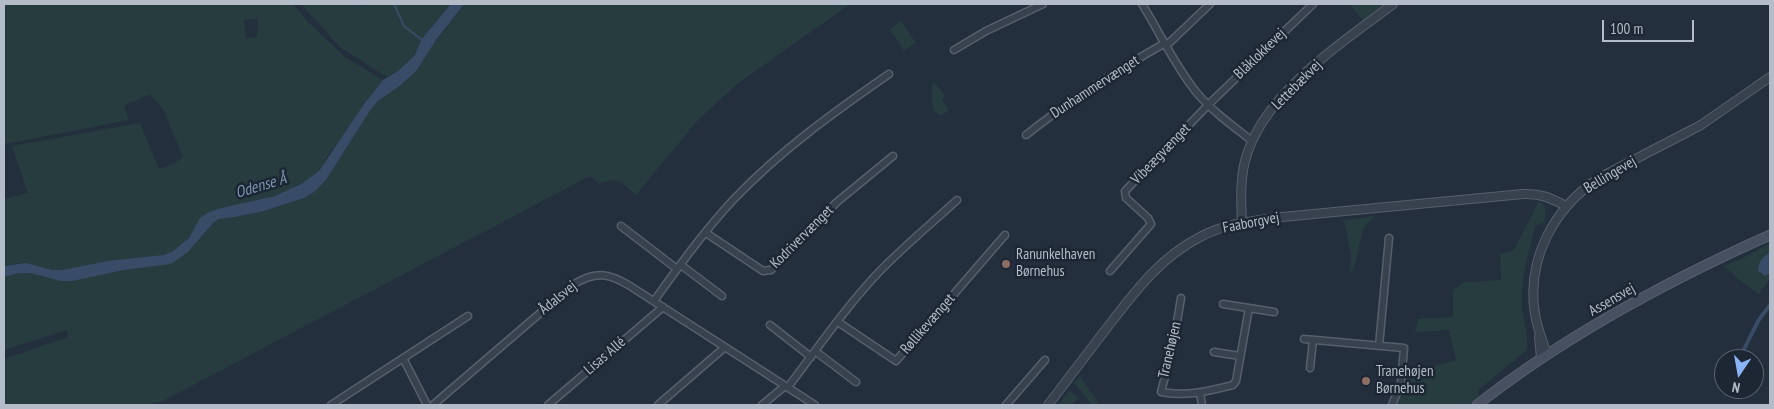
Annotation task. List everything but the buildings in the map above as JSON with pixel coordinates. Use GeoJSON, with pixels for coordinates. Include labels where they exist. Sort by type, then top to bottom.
{"type":"FeatureCollection","features":[{"type":"Feature","properties":{"kind":"main road","name":"Assensvej"},"geometry":{"type":"LineString","coordinates":[[1477,405],[1544,357],[1619,311],[1675,280],[1770,235]]}},
{"type":"Feature","properties":{"kind":"street"},"geometry":{"type":"LineString","coordinates":[[954,50],[986,31],[1043,4]]}},
{"type":"Feature","properties":{"kind":"street"},"geometry":{"type":"LineString","coordinates":[[1142,4],[1187,79],[1217,114],[1252,141]]}},
{"type":"Feature","properties":{"kind":"street"},"geometry":{"type":"LineString","coordinates":[[1166,44],[1210,4]]}},
{"type":"Feature","properties":{"kind":"street","name":"Blåklokkevej"},"geometry":{"type":"LineString","coordinates":[[1208,105],[1312,4]]}},
{"type":"Feature","properties":{"kind":"street","name":"Lettebækvej"},"geometry":{"type":"LineString","coordinates":[[1242,222],[1240,196],[1245,160],[1252,141],[1269,113],[1286,91],[1309,70],[1392,4]]}},
{"type":"Feature","properties":{"kind":"street","name":"Dunhammervænget"},"geometry":{"type":"LineString","coordinates":[[1026,135],[1090,87],[1166,44]]}},
{"type":"Feature","properties":{"kind":"street"},"geometry":{"type":"LineString","coordinates":[[654,301],[706,233],[749,184],[801,137],[889,74]]}},
{"type":"Feature","properties":{"kind":"street","name":"Bellingevej"},"geometry":{"type":"LineString","coordinates":[[1544,357],[1533,302],[1536,269],[1546,238],[1563,209],[1587,186],[1599,178],[1701,125],[1770,76]]}},
{"type":"Feature","properties":{"kind":"street","name":"Vibeægvænget"},"geometry":{"type":"LineString","coordinates":[[1110,271],[1151,224],[1148,218],[1126,198],[1125,191],[1208,105]]}},
{"type":"Feature","properties":{"kind":"street","name":"Kodrivervænget"},"geometry":{"type":"LineString","coordinates":[[706,233],[763,272],[771,270],[837,202],[893,156]]}},
{"type":"Feature","properties":{"kind":"street","name":"Faaborgvej"},"geometry":{"type":"LineString","coordinates":[[1048,405],[1134,293],[1154,270],[1177,251],[1201,236],[1242,222],[1531,194],[1549,197],[1563,209]]}},
{"type":"Feature","properties":{"kind":"street"},"geometry":{"type":"LineString","coordinates":[[762,405],[786,387],[884,267],[929,224],[958,200]]}},
{"type":"Feature","properties":{"kind":"street"},"geometry":{"type":"LineString","coordinates":[[621,226],[722,296]]}},
{"type":"Feature","properties":{"kind":"street","name":"Røllikevænget"},"geometry":{"type":"LineString","coordinates":[[838,322],[896,361],[1005,235]]}},
{"type":"Feature","properties":{"kind":"street"},"geometry":{"type":"LineString","coordinates":[[1379,346],[1389,238]]}},
{"type":"Feature","properties":{"kind":"street","name":"Ådalsvej"},"geometry":{"type":"LineString","coordinates":[[433,405],[564,292],[584,278],[601,275],[614,277],[654,301],[815,405]]}},
{"type":"Feature","properties":{"kind":"street","name":"Tranehøjen"},"geometry":{"type":"LineString","coordinates":[[1181,298],[1173,346],[1161,392],[1173,395],[1200,393],[1234,385],[1249,308]]}},
{"type":"Feature","properties":{"kind":"street"},"geometry":{"type":"LineString","coordinates":[[1223,304],[1274,312]]}},
{"type":"Feature","properties":{"kind":"street","name":"Lisas Allé"},"geometry":{"type":"LineString","coordinates":[[548,405],[663,307]]}},
{"type":"Feature","properties":{"kind":"street"},"geometry":{"type":"LineString","coordinates":[[331,405],[468,316]]}},
{"type":"Feature","properties":{"kind":"street"},"geometry":{"type":"LineString","coordinates":[[770,326],[856,382]]}},
{"type":"Feature","properties":{"kind":"street"},"geometry":{"type":"LineString","coordinates":[[1304,339],[1404,348],[1401,383],[1392,405]]}},
{"type":"Feature","properties":{"kind":"street"},"geometry":{"type":"LineString","coordinates":[[1310,368],[1313,340]]}},
{"type":"Feature","properties":{"kind":"street"},"geometry":{"type":"LineString","coordinates":[[658,405],[725,347]]}},
{"type":"Feature","properties":{"kind":"street"},"geometry":{"type":"LineString","coordinates":[[1214,352],[1240,356]]}},
{"type":"Feature","properties":{"kind":"street"},"geometry":{"type":"LineString","coordinates":[[403,358],[427,405]]}},
{"type":"Feature","properties":{"kind":"street"},"geometry":{"type":"LineString","coordinates":[[1006,405],[1045,360]]}},
{"type":"Feature","properties":{"kind":"street"},"geometry":{"type":"LineString","coordinates":[[1200,393],[1202,405]]}},
{"type":"Feature","properties":{"kind":"green space"},"geometry":{"type":"Polygon","coordinates":[[[4,4],[293,4],[307,21],[345,57],[383,80],[328,155],[319,171],[310,178],[287,192],[221,208],[173,251],[155,257],[93,264],[62,270],[52,270],[18,263],[4,266],[4,199],[28,193],[12,146],[140,123],[159,169],[173,164],[183,157],[163,109],[150,94],[124,106],[129,120],[4,143],[4,4]],[[258,19],[244,20],[246,38],[257,37],[258,19]]]}},
{"type":"Feature","properties":{"kind":"green space"},"geometry":{"type":"Polygon","coordinates":[[[301,4],[360,4],[362,6],[367,4],[451,4],[421,40],[415,55],[398,71],[387,77],[341,48],[301,4]]]}},
{"type":"Feature","properties":{"kind":"green space"},"geometry":{"type":"Polygon","coordinates":[[[464,4],[850,4],[736,85],[698,120],[636,195],[620,182],[611,180],[600,184],[590,176],[161,402],[142,405],[4,405],[4,359],[68,337],[67,330],[4,350],[4,277],[19,273],[30,273],[73,281],[148,267],[188,252],[214,222],[219,219],[264,211],[304,198],[314,192],[326,180],[378,101],[401,85],[417,70],[436,40],[464,4]]]}},
{"type":"Feature","properties":{"kind":"green space"},"geometry":{"type":"Polygon","coordinates":[[[1350,4],[1386,4],[1363,21],[1350,4]]]}},
{"type":"Feature","properties":{"kind":"green space"},"geometry":{"type":"Polygon","coordinates":[[[901,21],[916,43],[904,51],[890,29],[901,21]]]}},
{"type":"Feature","properties":{"kind":"green space"},"geometry":{"type":"Polygon","coordinates":[[[934,82],[945,96],[942,100],[949,110],[941,116],[933,110],[932,85],[934,82]]]}},
{"type":"Feature","properties":{"kind":"green space"},"geometry":{"type":"Polygon","coordinates":[[[1539,201],[1545,207],[1545,222],[1535,226],[1522,287],[1522,307],[1527,350],[1478,390],[1479,397],[1468,405],[1397,405],[1408,373],[1456,360],[1449,330],[1415,332],[1418,319],[1453,317],[1453,290],[1464,282],[1501,280],[1500,254],[1514,250],[1539,201]]]}},
{"type":"Feature","properties":{"kind":"green space"},"geometry":{"type":"Polygon","coordinates":[[[1375,216],[1363,230],[1354,268],[1349,274],[1351,256],[1344,220],[1375,216]]]}},
{"type":"Feature","properties":{"kind":"green space"},"geometry":{"type":"Polygon","coordinates":[[[1770,243],[1770,253],[1767,254],[1760,274],[1765,276],[1770,273],[1770,278],[1759,294],[1724,266],[1770,243]]]}},
{"type":"Feature","properties":{"kind":"green space"},"geometry":{"type":"Polygon","coordinates":[[[1080,376],[1100,405],[1092,405],[1074,383],[1080,376]]]}},
{"type":"Feature","properties":{"kind":"green space"},"geometry":{"type":"Polygon","coordinates":[[[1069,391],[1079,398],[1071,405],[1058,405],[1069,391]]]}},
{"type":"Feature","properties":{"kind":"water"},"geometry":{"type":"Polygon","coordinates":[[[451,4],[464,4],[436,40],[417,70],[401,85],[378,101],[371,109],[326,180],[314,192],[304,198],[264,211],[219,219],[214,222],[188,252],[171,264],[124,270],[73,281],[61,281],[30,273],[19,273],[4,277],[4,266],[26,263],[52,270],[62,270],[108,261],[164,255],[173,251],[189,238],[200,218],[209,212],[275,196],[301,184],[319,171],[364,104],[383,80],[398,71],[415,55],[421,40],[451,4]]]}},
{"type":"Feature","properties":{"kind":"water"},"geometry":{"type":"Polygon","coordinates":[[[1770,253],[1770,273],[1765,276],[1758,271],[1759,265],[1761,260],[1770,253]]]}},
{"type":"Feature","properties":{"kind":"water"},"geometry":{"type":"Polygon","coordinates":[[[1770,302],[1770,308],[1761,320],[1746,349],[1742,349],[1757,319],[1770,302]]]}},
{"type":"Feature","properties":{"kind":"waterway"},"geometry":{"type":"LineString","coordinates":[[394,4],[404,26],[422,40]]}},
{"type":"Feature","properties":{"kind":"place","name":"Ranunkelhaven Børnehus"},"geometry":{"type":"Point","coordinates":[1006,264]}},
{"type":"Feature","properties":{"kind":"place","name":"Tranehøjen Børnehus"},"geometry":{"type":"Point","coordinates":[1366,381]}},
{"type":"Feature","properties":{"kind":"water label","name":"Odense Å"},"geometry":{"type":"Point","coordinates":[261,186]}}]}
